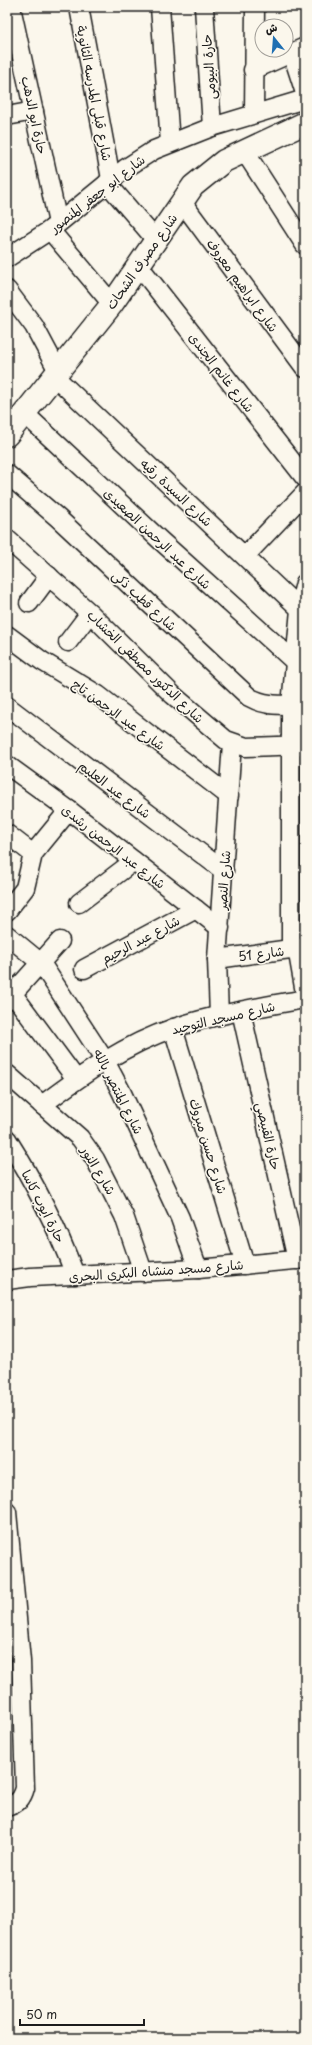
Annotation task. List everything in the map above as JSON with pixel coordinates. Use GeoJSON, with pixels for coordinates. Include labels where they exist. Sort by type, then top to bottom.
{"type":"FeatureCollection","features":[{"type":"Feature","properties":{"kind":"street","name":"حارة ابو الدهب"},"geometry":{"type":"LineString","coordinates":[[11,7],[13,46],[34,111],[54,227]]}},
{"type":"Feature","properties":{"kind":"street","name":"شارع قبلى المدرسه الثانوية"},"geometry":{"type":"LineString","coordinates":[[79,7],[109,181]]}},
{"type":"Feature","properties":{"kind":"street"},"geometry":{"type":"LineString","coordinates":[[160,7],[170,143]]}},
{"type":"Feature","properties":{"kind":"street","name":"حارة البيومى"},"geometry":{"type":"LineString","coordinates":[[204,7],[212,128]]}},
{"type":"Feature","properties":{"kind":"street"},"geometry":{"type":"LineString","coordinates":[[254,113],[253,70],[255,7]]}},
{"type":"Feature","properties":{"kind":"street"},"geometry":{"type":"LineString","coordinates":[[253,70],[298,50],[305,94]]}},
{"type":"Feature","properties":{"kind":"street","name":"شارع ابو جعفر المنصور"},"geometry":{"type":"LineString","coordinates":[[7,258],[54,227],[109,181],[140,158],[170,143],[254,113],[305,99]]}},
{"type":"Feature","properties":{"kind":"street"},"geometry":{"type":"LineString","coordinates":[[7,116],[34,111]]}},
{"type":"Feature","properties":{"kind":"street","name":"شارع مصرف الشحات"},"geometry":{"type":"LineString","coordinates":[[8,432],[112,304],[193,186],[209,171],[224,161],[305,123]]}},
{"type":"Feature","properties":{"kind":"street"},"geometry":{"type":"LineString","coordinates":[[245,152],[305,244]]}},
{"type":"Feature","properties":{"kind":"street"},"geometry":{"type":"LineString","coordinates":[[109,181],[156,240]]}},
{"type":"Feature","properties":{"kind":"street","name":"شارع ابراهيم معروف"},"geometry":{"type":"LineString","coordinates":[[182,202],[305,368]]}},
{"type":"Feature","properties":{"kind":"street"},"geometry":{"type":"LineString","coordinates":[[54,227],[112,304]]}},
{"type":"Feature","properties":{"kind":"street","name":"شارع غانم الجندى"},"geometry":{"type":"LineString","coordinates":[[139,266],[305,478]]}},
{"type":"Feature","properties":{"kind":"street","name":"شارع السيدة رقيه"},"geometry":{"type":"LineString","coordinates":[[7,290],[34,326],[56,374],[245,556],[301,615]]}},
{"type":"Feature","properties":{"kind":"street","name":"شارع عبد الرحمن الصعيدى"},"geometry":{"type":"LineString","coordinates":[[24,413],[156,536],[294,661]]}},
{"type":"Feature","properties":{"kind":"street","name":"شارع قطب ذكى"},"geometry":{"type":"LineString","coordinates":[[7,474],[58,518],[249,697],[258,702],[268,704],[296,693]]}},
{"type":"Feature","properties":{"kind":"street"},"geometry":{"type":"LineString","coordinates":[[245,556],[305,493]]}},
{"type":"Feature","properties":{"kind":"street","name":"شارع الدكتور مصطفى الخشاب"},"geometry":{"type":"LineString","coordinates":[[7,539],[90,613],[173,695],[222,736],[232,743],[246,747],[298,746]]}},
{"type":"Feature","properties":{"kind":"street"},"geometry":{"type":"LineString","coordinates":[[29,603],[49,576]]}},
{"type":"Feature","properties":{"kind":"street"},"geometry":{"type":"LineString","coordinates":[[305,583],[294,661],[298,746],[297,948],[305,993]]}},
{"type":"Feature","properties":{"kind":"street"},"geometry":{"type":"LineString","coordinates":[[68,642],[90,613]]}},
{"type":"Feature","properties":{"kind":"street","name":"شارع عبد الرحمن تاج"},"geometry":{"type":"LineString","coordinates":[[7,635],[42,661],[98,695],[229,796]]}},
{"type":"Feature","properties":{"kind":"street","name":"شارع عبد العليم"},"geometry":{"type":"LineString","coordinates":[[7,706],[224,871]]}},
{"type":"Feature","properties":{"kind":"street","name":"شارع النصر"},"geometry":{"type":"LineString","coordinates":[[219,1016],[217,958],[232,743]]}},
{"type":"Feature","properties":{"kind":"street","name":"شارع عبد الرحمن رشدى"},"geometry":{"type":"LineString","coordinates":[[7,765],[69,810],[220,928]]}},
{"type":"Feature","properties":{"kind":"street"},"geometry":{"type":"LineString","coordinates":[[7,911],[25,888],[33,854],[69,810]]}},
{"type":"Feature","properties":{"kind":"street"},"geometry":{"type":"LineString","coordinates":[[7,834],[33,854]]}},
{"type":"Feature","properties":{"kind":"street"},"geometry":{"type":"LineString","coordinates":[[79,903],[134,861]]}},
{"type":"Feature","properties":{"kind":"street","name":"شارع عبد الرحيم"},"geometry":{"type":"LineString","coordinates":[[84,970],[196,909]]}},
{"type":"Feature","properties":{"kind":"street","name":"شارع المنتصر بالله"},"geometry":{"type":"LineString","coordinates":[[7,935],[41,963],[105,1061],[121,1091],[180,1218],[198,1269]]}},
{"type":"Feature","properties":{"kind":"street"},"geometry":{"type":"LineString","coordinates":[[60,941],[41,963],[9,993],[76,1079]]}},
{"type":"Feature","properties":{"kind":"street","name":"شارع 51"},"geometry":{"type":"LineString","coordinates":[[217,958],[297,948]]}},
{"type":"Feature","properties":{"kind":"street","name":"شارع مسجد التوحيد"},"geometry":{"type":"LineString","coordinates":[[42,1105],[76,1079],[105,1061],[173,1028],[241,1011],[305,999]]}},
{"type":"Feature","properties":{"kind":"street","name":"حارة القبيصي"},"geometry":{"type":"LineString","coordinates":[[241,1011],[301,1259]]}},
{"type":"Feature","properties":{"kind":"street","name":"شارع حسن مبروك"},"geometry":{"type":"LineString","coordinates":[[173,1028],[245,1265]]}},
{"type":"Feature","properties":{"kind":"street","name":"شارع النور"},"geometry":{"type":"LineString","coordinates":[[11,1083],[42,1105],[80,1138],[95,1159],[124,1216],[143,1272]]}},
{"type":"Feature","properties":{"kind":"street","name":"حارة ايوب كاسا"},"geometry":{"type":"LineString","coordinates":[[7,1139],[44,1204],[76,1275]]}},
{"type":"Feature","properties":{"kind":"street","name":"شارع مسجد منشاه البكرى البحرى"},"geometry":{"type":"LineString","coordinates":[[8,1277],[198,1269],[301,1259]]}},
{"type":"Feature","properties":{"kind":"street"},"geometry":{"type":"LineString","coordinates":[[7,1512],[21,1661],[15,1726],[25,1788],[22,1797],[7,1807]]}}]}
